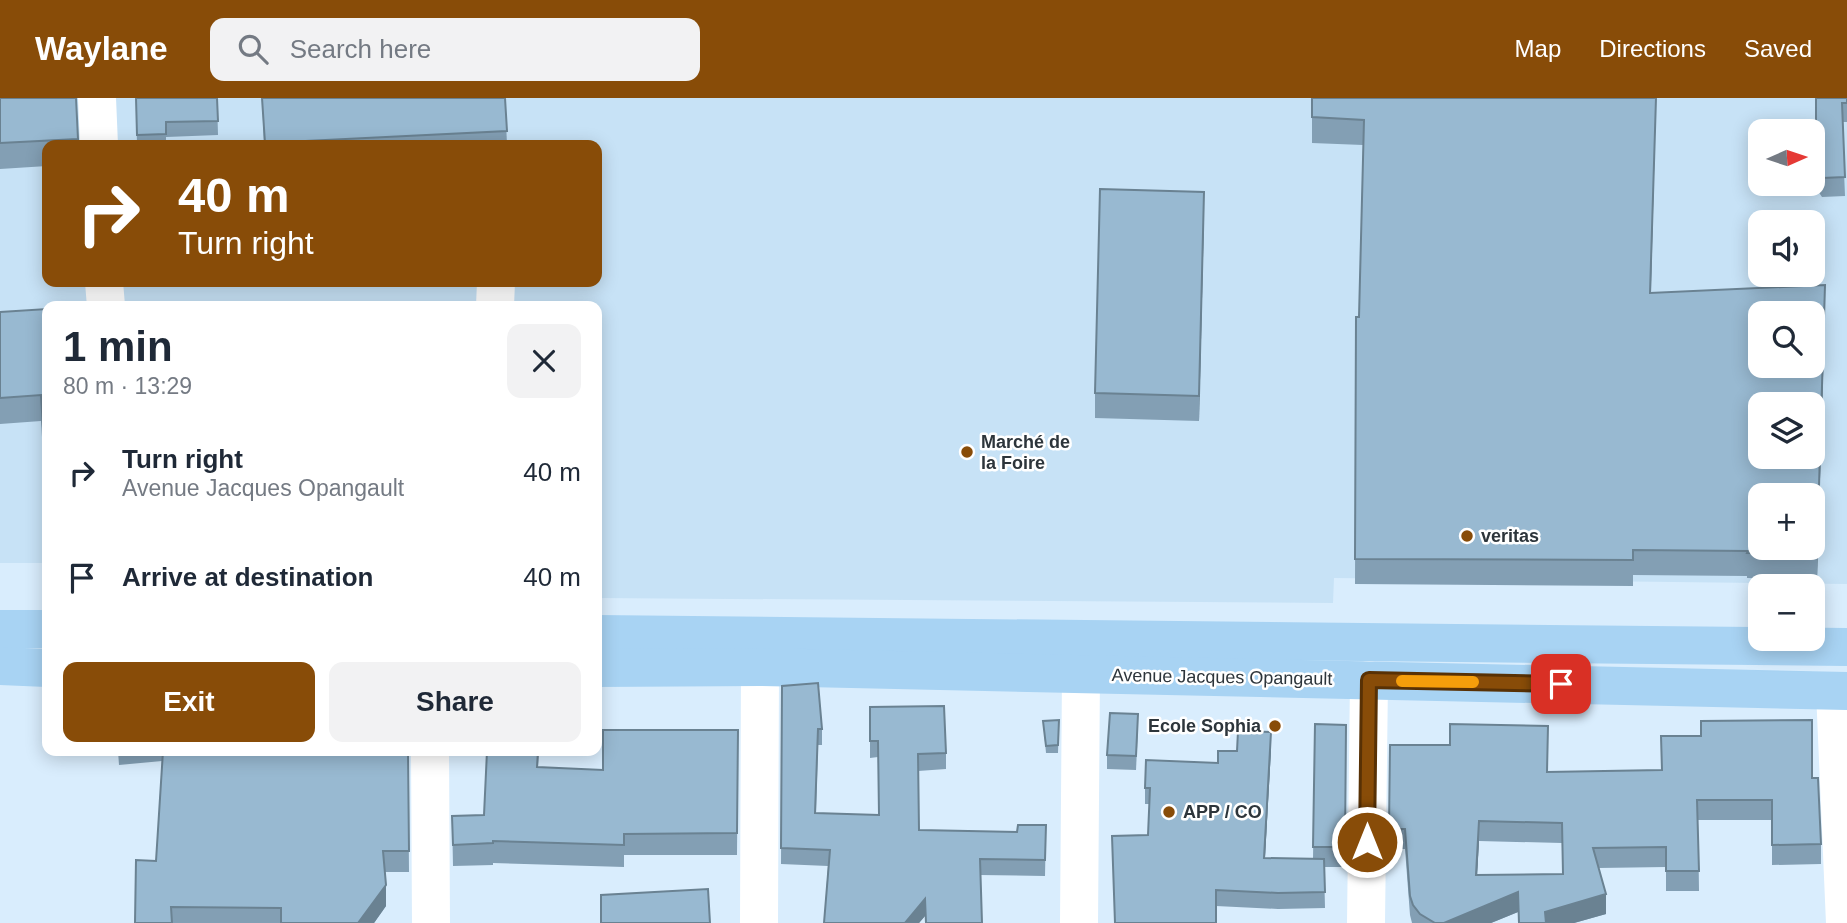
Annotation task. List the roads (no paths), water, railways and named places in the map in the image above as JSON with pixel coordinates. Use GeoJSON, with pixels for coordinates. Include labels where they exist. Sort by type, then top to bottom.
{"type":"FeatureCollection","features":[{"type":"Feature","properties":{"kind":"highway"},"geometry":{"type":"LineString","coordinates":[[0,629],[42,629]]}},
{"type":"Feature","properties":{"kind":"highway"},"geometry":{"type":"LineString","coordinates":[[602,634],[1847,647]]}},
{"type":"Feature","properties":{"kind":"highway"},"geometry":{"type":"LineString","coordinates":[[0,666],[42,668]]}},
{"type":"Feature","properties":{"kind":"highway","name":"Avenue Jacques Opangault"},"geometry":{"type":"LineString","coordinates":[[602,668],[760,667],[1841,691]]}},
{"type":"Feature","properties":{"kind":"street"},"geometry":{"type":"LineString","coordinates":[[97,98],[99,140]]}},
{"type":"Feature","properties":{"kind":"street"},"geometry":{"type":"LineString","coordinates":[[759,923],[760,667]]}},
{"type":"Feature","properties":{"kind":"street"},"geometry":{"type":"LineString","coordinates":[[1079,923],[1081,674]]}},
{"type":"Feature","properties":{"kind":"street"},"geometry":{"type":"LineString","coordinates":[[1366,923],[1369,680]]}},
{"type":"Feature","properties":{"kind":"street"},"geometry":{"type":"LineString","coordinates":[[1841,691],[1844,923]]}},
{"type":"Feature","properties":{"kind":"street"},"geometry":{"type":"LineString","coordinates":[[430,756],[430,923]]}},
{"type":"Feature","properties":{"kind":"place","name":"Marché de la Foire"},"geometry":{"type":"Point","coordinates":[967,452]}},
{"type":"Feature","properties":{"kind":"place","name":"veritas"},"geometry":{"type":"Point","coordinates":[1467,536]}},
{"type":"Feature","properties":{"kind":"place","name":"Ecole Sophia"},"geometry":{"type":"Point","coordinates":[1275,726]}},
{"type":"Feature","properties":{"kind":"place","name":"APP / CO"},"geometry":{"type":"Point","coordinates":[1169,812]}}]}
